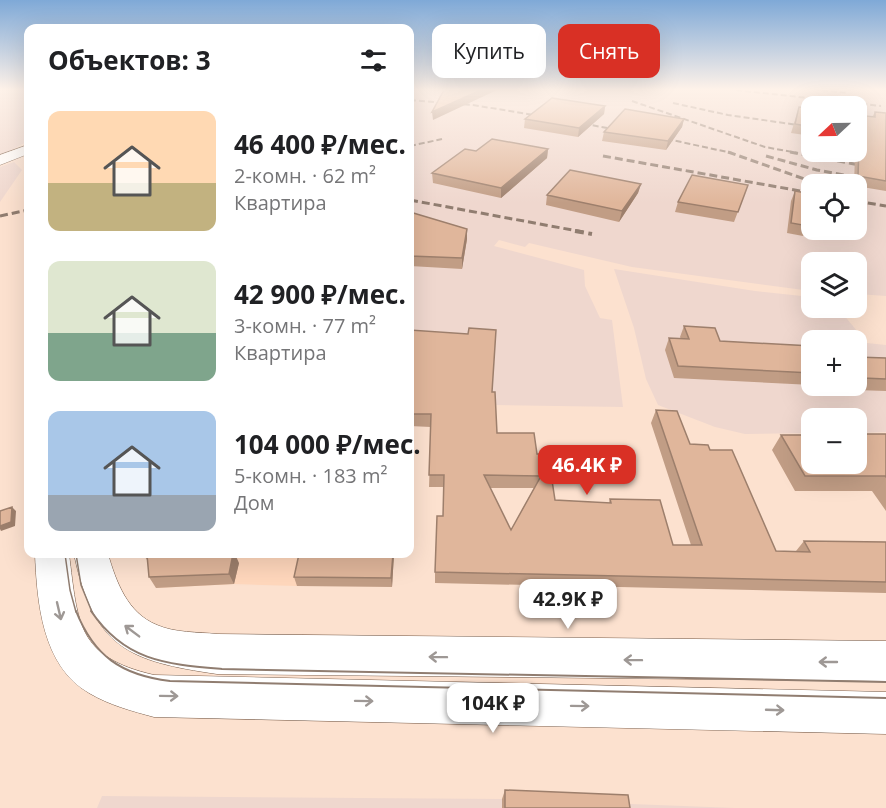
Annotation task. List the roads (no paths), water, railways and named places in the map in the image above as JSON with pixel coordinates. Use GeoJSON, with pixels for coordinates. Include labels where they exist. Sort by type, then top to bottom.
{"type":"FeatureCollection","features":[{"type":"Feature","properties":{"kind":"main road"},"geometry":{"type":"LineString","coordinates":[[6,158],[24,152]]}},
{"type":"Feature","properties":{"kind":"main road"},"geometry":{"type":"LineString","coordinates":[[52,558],[58,613],[65,635],[75,652],[86,667],[99,678],[132,692],[154,696],[886,713]]}},
{"type":"Feature","properties":{"kind":"main road"},"geometry":{"type":"LineString","coordinates":[[93,558],[104,596],[125,627],[139,637],[157,644],[206,652],[667,661],[886,661]]}},
{"type":"Feature","properties":{"kind":"tram line"},"geometry":{"type":"LineString","coordinates":[[66,558],[76,612]]}},
{"type":"Feature","properties":{"kind":"tram line"},"geometry":{"type":"LineString","coordinates":[[77,558],[81,585],[92,612]]}},
{"type":"Feature","properties":{"kind":"tram line"},"geometry":{"type":"LineString","coordinates":[[76,611],[91,640],[111,661],[137,674],[170,681],[886,698]]}},
{"type":"Feature","properties":{"kind":"tram line"},"geometry":{"type":"LineString","coordinates":[[91,611],[104,628],[132,650],[164,662],[222,669],[886,682]]}},
{"type":"Feature","properties":{"kind":"railway"},"geometry":{"type":"LineString","coordinates":[[605,128],[623,131]]}},
{"type":"Feature","properties":{"kind":"railway"},"geometry":{"type":"LineString","coordinates":[[709,128],[765,147],[798,153]]}},
{"type":"Feature","properties":{"kind":"railway"},"geometry":{"type":"LineString","coordinates":[[658,137],[729,152]]}},
{"type":"Feature","properties":{"kind":"railway"},"geometry":{"type":"LineString","coordinates":[[414,145],[442,139]]}},
{"type":"Feature","properties":{"kind":"railway"},"geometry":{"type":"LineString","coordinates":[[729,152],[801,178]]}},
{"type":"Feature","properties":{"kind":"railway"},"geometry":{"type":"LineString","coordinates":[[790,152],[886,170]]}},
{"type":"Feature","properties":{"kind":"railway"},"geometry":{"type":"LineString","coordinates":[[603,156],[801,191]]}},
{"type":"Feature","properties":{"kind":"railway"},"geometry":{"type":"LineString","coordinates":[[766,156],[817,170],[886,183]]}},
{"type":"Feature","properties":{"kind":"railway"},"geometry":{"type":"LineString","coordinates":[[414,201],[583,232]]}},
{"type":"Feature","properties":{"kind":"railway"},"geometry":{"type":"LineString","coordinates":[[867,203],[886,206]]}},
{"type":"Feature","properties":{"kind":"railway"},"geometry":{"type":"LineString","coordinates":[[0,216],[24,211]]}},
{"type":"Feature","properties":{"kind":"railway"},"geometry":{"type":"LineString","coordinates":[[575,231],[592,234]]}}]}
